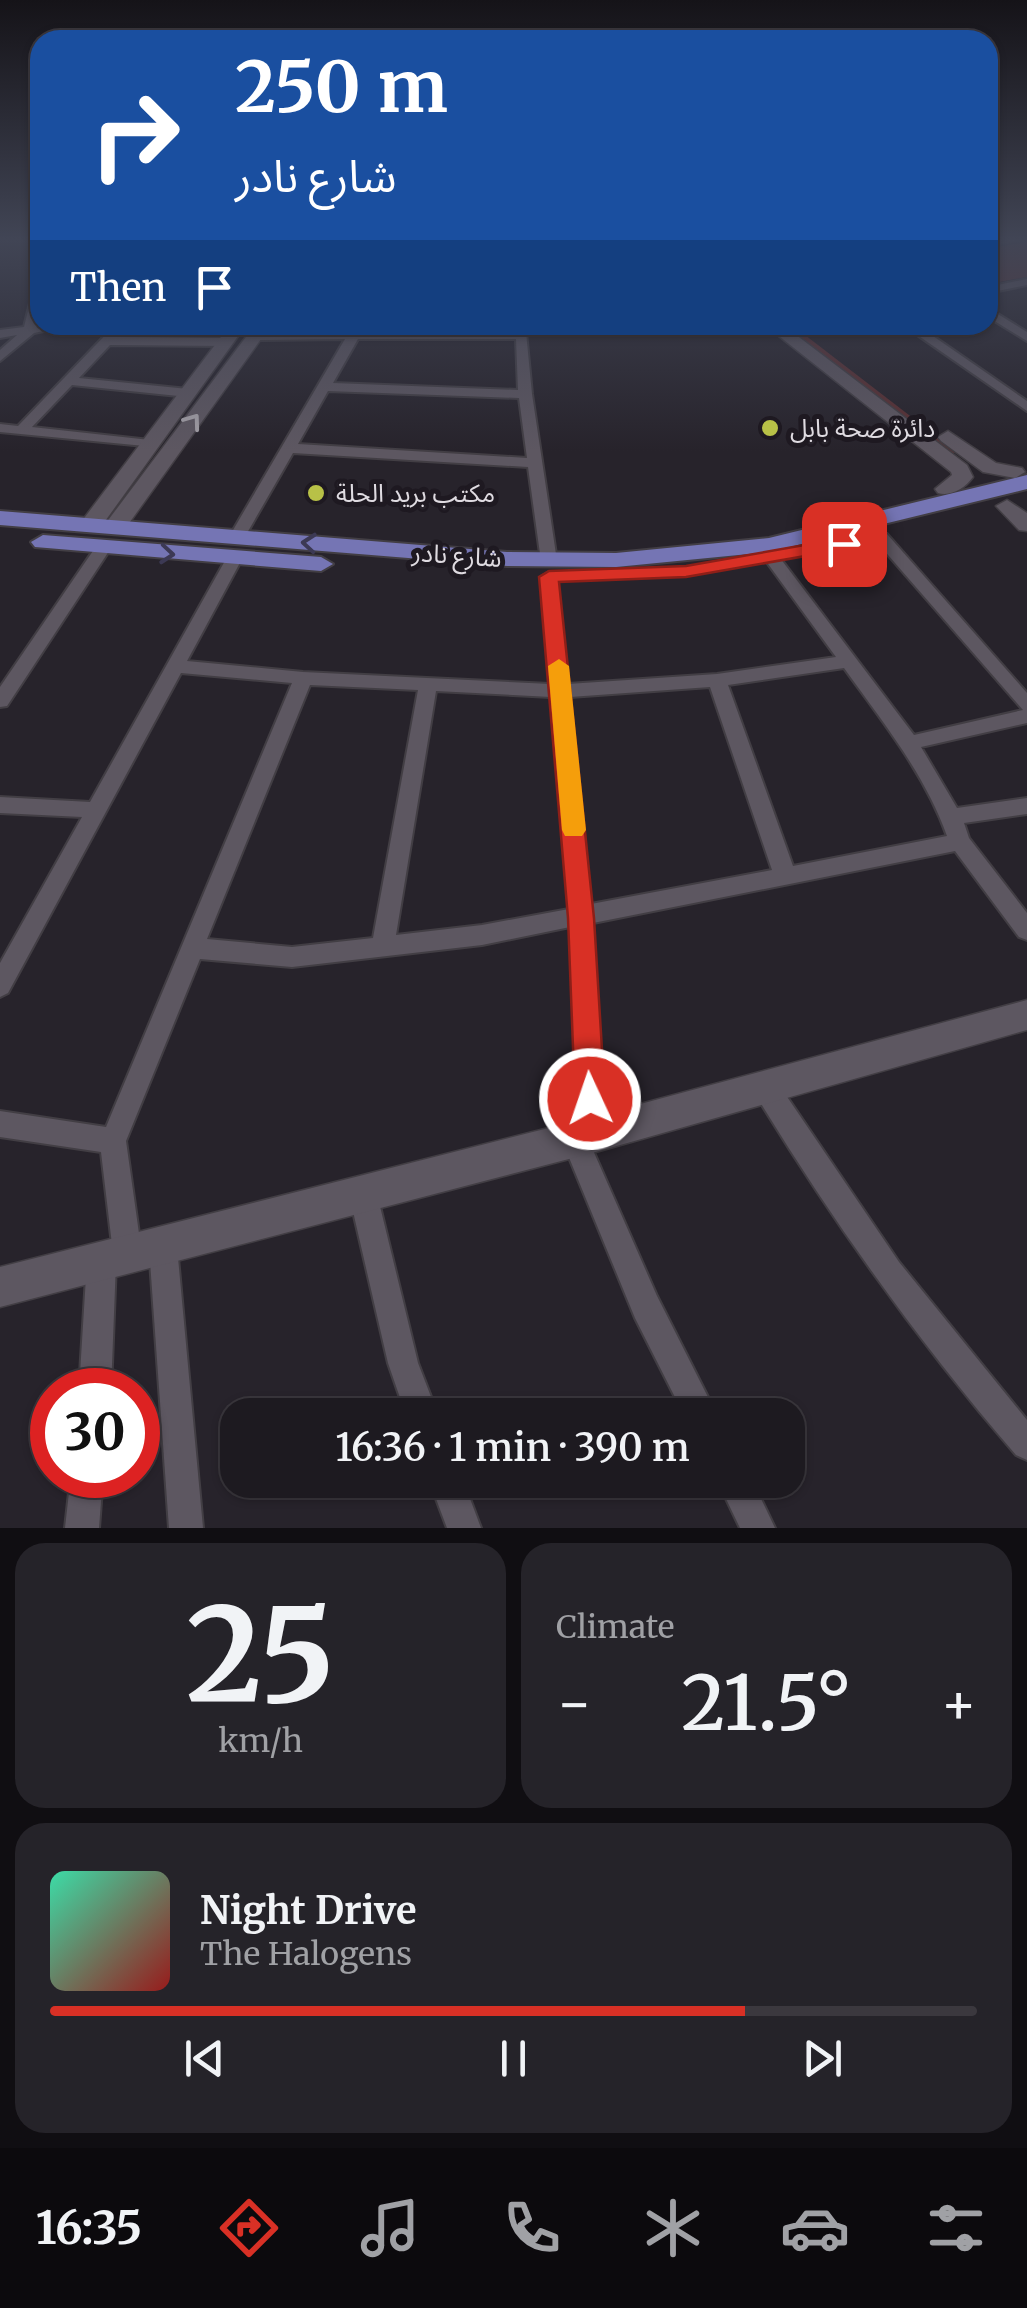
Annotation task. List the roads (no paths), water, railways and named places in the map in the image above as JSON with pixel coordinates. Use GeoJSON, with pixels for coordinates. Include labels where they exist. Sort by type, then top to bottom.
{"type":"FeatureCollection","features":[{"type":"Feature","properties":{"kind":"main road","name":"شارع نادر"},"geometry":{"type":"LineString","coordinates":[[549,569],[726,552],[810,537],[904,513],[1023,475]]}},
{"type":"Feature","properties":{"kind":"main road"},"geometry":{"type":"LineString","coordinates":[[904,513],[922,506],[945,489],[1023,475]]}},
{"type":"Feature","properties":{"kind":"main road","name":"شارع نادر"},"geometry":{"type":"LineString","coordinates":[[0,518],[107,524],[235,548],[641,576],[881,537],[1017,504]]}},
{"type":"Feature","properties":{"kind":"main road","name":"شارع نادر"},"geometry":{"type":"LineString","coordinates":[[0,538],[107,524]]}},
{"type":"Feature","properties":{"kind":"street"},"geometry":{"type":"LineString","coordinates":[[998,318],[1027,337]]}},
{"type":"Feature","properties":{"kind":"street"},"geometry":{"type":"LineString","coordinates":[[0,357],[30,326]]}},
{"type":"Feature","properties":{"kind":"street"},"geometry":{"type":"LineString","coordinates":[[0,334],[29,330]]}},
{"type":"Feature","properties":{"kind":"street"},"geometry":{"type":"LineString","coordinates":[[22,430],[113,335]]}},
{"type":"Feature","properties":{"kind":"street"},"geometry":{"type":"LineString","coordinates":[[107,341],[190,335]]}},
{"type":"Feature","properties":{"kind":"street"},"geometry":{"type":"LineString","coordinates":[[107,524],[150,444],[188,393],[242,335]]}},
{"type":"Feature","properties":{"kind":"street"},"geometry":{"type":"LineString","coordinates":[[0,700],[7,678],[107,524],[243,335]]}},
{"type":"Feature","properties":{"kind":"street"},"geometry":{"type":"LineString","coordinates":[[0,986],[289,448],[354,335],[522,335],[525,394],[562,691],[581,918],[583,1137],[646,1307],[692,1398]]}},
{"type":"Feature","properties":{"kind":"street"},"geometry":{"type":"LineString","coordinates":[[787,335],[960,469],[963,478],[945,489]]}},
{"type":"Feature","properties":{"kind":"street"},"geometry":{"type":"LineString","coordinates":[[813,335],[968,452],[998,472],[1023,475]]}},
{"type":"Feature","properties":{"kind":"street"},"geometry":{"type":"LineString","coordinates":[[923,335],[1027,407]]}},
{"type":"Feature","properties":{"kind":"street"},"geometry":{"type":"LineString","coordinates":[[68,381],[188,393]]}},
{"type":"Feature","properties":{"kind":"street"},"geometry":{"type":"LineString","coordinates":[[1002,390],[1027,384]]}},
{"type":"Feature","properties":{"kind":"street"},"geometry":{"type":"LineString","coordinates":[[324,388],[525,394]]}},
{"type":"Feature","properties":{"kind":"street"},"geometry":{"type":"LineString","coordinates":[[0,428],[150,444]]}},
{"type":"Feature","properties":{"kind":"street"},"geometry":{"type":"LineString","coordinates":[[289,448],[535,463]]}},
{"type":"Feature","properties":{"kind":"street"},"geometry":{"type":"LineString","coordinates":[[945,457],[966,462],[971,459],[968,452]]}},
{"type":"Feature","properties":{"kind":"street"},"geometry":{"type":"LineString","coordinates":[[1017,504],[1027,525]]}},
{"type":"Feature","properties":{"kind":"street"},"geometry":{"type":"LineString","coordinates":[[881,537],[1027,705]]}},
{"type":"Feature","properties":{"kind":"street"},"geometry":{"type":"LineString","coordinates":[[771,557],[908,743],[951,817],[960,842],[1027,930]]}},
{"type":"Feature","properties":{"kind":"street"},"geometry":{"type":"LineString","coordinates":[[175,666],[303,678],[562,691],[717,680],[847,662]]}},
{"type":"Feature","properties":{"kind":"street"},"geometry":{"type":"LineString","coordinates":[[186,1528],[131,1255],[114,1142],[303,678]]}},
{"type":"Feature","properties":{"kind":"street"},"geometry":{"type":"LineString","coordinates":[[717,680],[786,878]]}},
{"type":"Feature","properties":{"kind":"street"},"geometry":{"type":"LineString","coordinates":[[384,945],[428,684]]}},
{"type":"Feature","properties":{"kind":"street"},"geometry":{"type":"LineString","coordinates":[[908,743],[1027,716]]}},
{"type":"Feature","properties":{"kind":"street"},"geometry":{"type":"LineString","coordinates":[[0,805],[95,810]]}},
{"type":"Feature","properties":{"kind":"street"},"geometry":{"type":"LineString","coordinates":[[951,817],[1027,806]]}},
{"type":"Feature","properties":{"kind":"street"},"geometry":{"type":"LineString","coordinates":[[192,948],[292,957],[482,935],[960,842]]}},
{"type":"Feature","properties":{"kind":"street"},"geometry":{"type":"LineString","coordinates":[[0,1286],[583,1137],[1027,1015]]}},
{"type":"Feature","properties":{"kind":"street"},"geometry":{"type":"LineString","coordinates":[[766,1088],[823,1182],[914,1307],[1027,1444]]}},
{"type":"Feature","properties":{"kind":"street"},"geometry":{"type":"LineString","coordinates":[[0,1124],[114,1142]]}},
{"type":"Feature","properties":{"kind":"street"},"geometry":{"type":"LineString","coordinates":[[363,1194],[416,1398]]}},
{"type":"Feature","properties":{"kind":"street"},"geometry":{"type":"LineString","coordinates":[[101,1368],[131,1255]]}},
{"type":"Feature","properties":{"kind":"street"},"geometry":{"type":"LineString","coordinates":[[82,1528],[85,1498]]}},
{"type":"Feature","properties":{"kind":"street"},"geometry":{"type":"LineString","coordinates":[[453,1498],[464,1528]]}},
{"type":"Feature","properties":{"kind":"street"},"geometry":{"type":"LineString","coordinates":[[743,1498],[758,1528]]}},
{"type":"Feature","properties":{"kind":"place","name":"دائرة صحة بابل"},"geometry":{"type":"Point","coordinates":[770,428]}},
{"type":"Feature","properties":{"kind":"place","name":"مكتب بريد الحلة"},"geometry":{"type":"Point","coordinates":[316,493]}}]}
